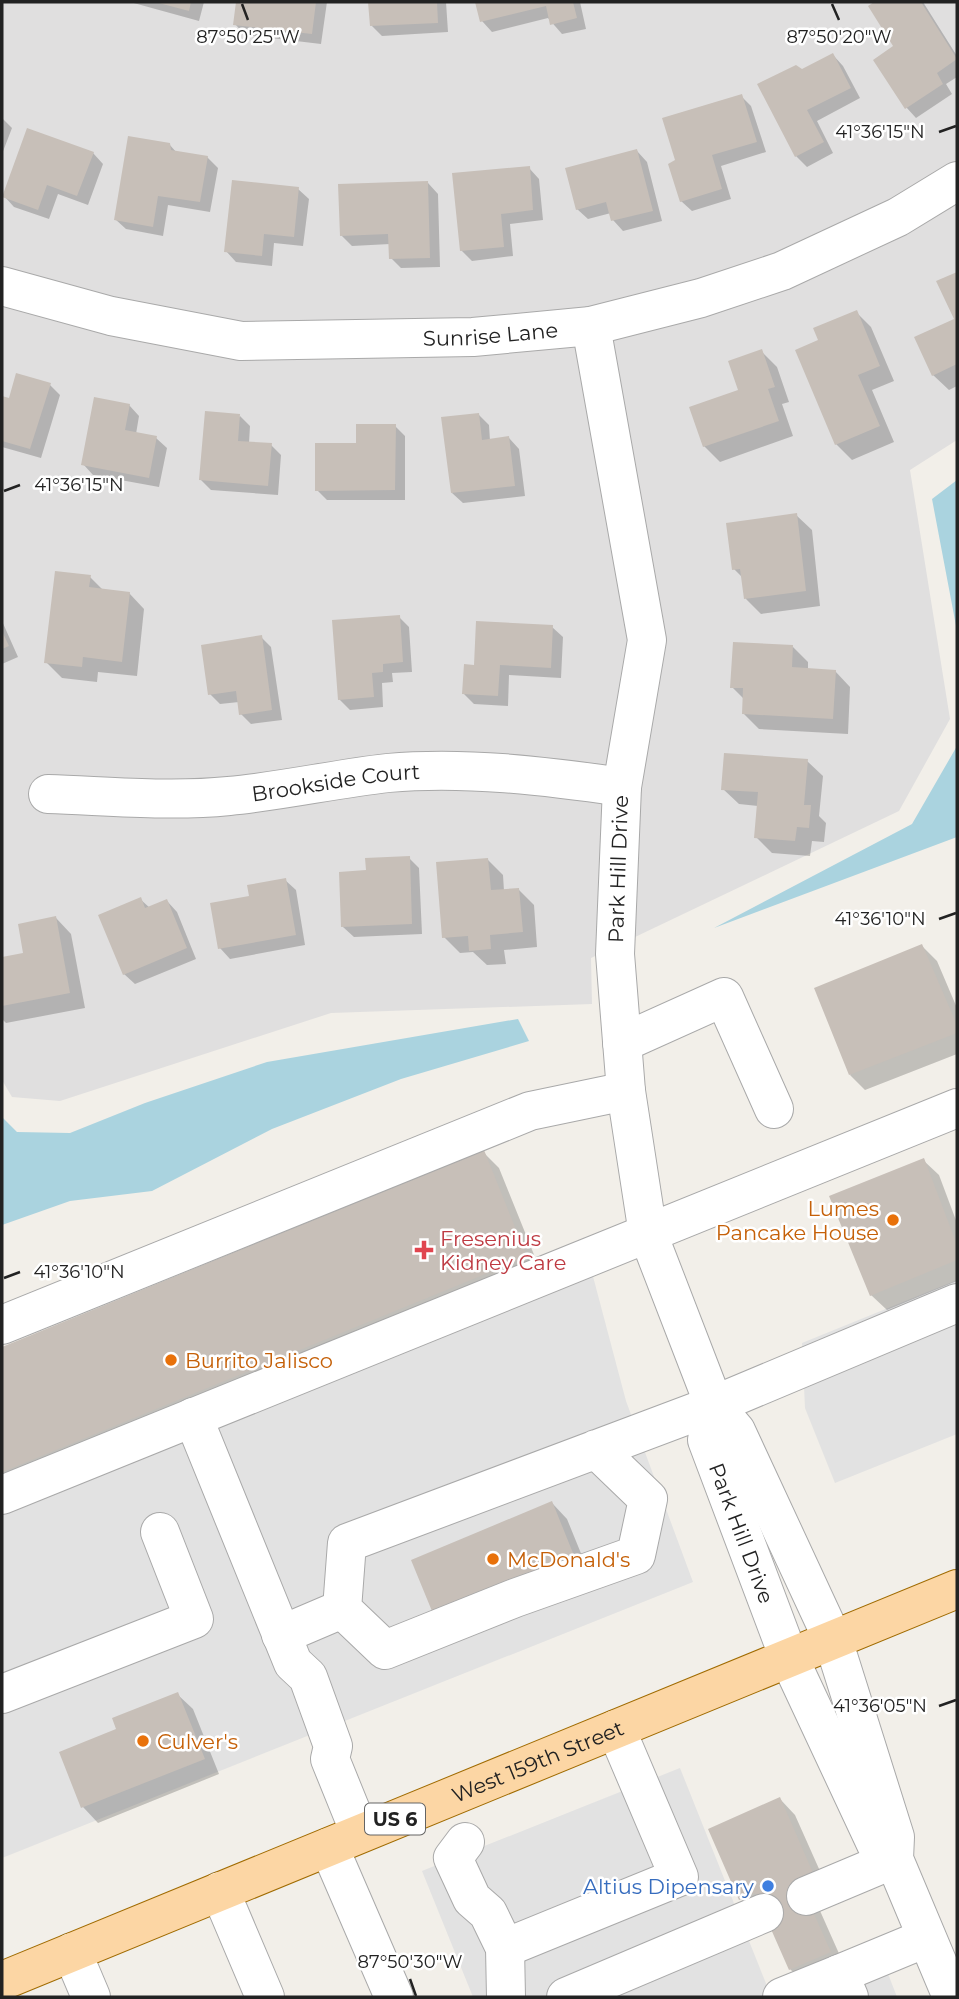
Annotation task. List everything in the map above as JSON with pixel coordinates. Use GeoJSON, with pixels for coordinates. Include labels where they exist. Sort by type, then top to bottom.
{"type":"FeatureCollection","features":[{"type":"Feature","properties":{"kind":"main road","name":"West 159th Street"},"geometry":{"type":"LineString","coordinates":[[2,1981],[957,1589]]}},
{"type":"Feature","properties":{"kind":"street","name":"Sunrise Lane"},"geometry":{"type":"LineString","coordinates":[[2,286],[111,316],[241,341],[473,337],[592,326],[701,298],[782,271],[898,217],[957,181]]}},
{"type":"Feature","properties":{"kind":"street","name":"Park Hill Drive"},"geometry":{"type":"LineString","coordinates":[[592,326],[647,640],[622,787],[615,954],[626,1091],[648,1234],[714,1405],[736,1431],[833,1640],[895,1837],[894,1858]]}},
{"type":"Feature","properties":{"kind":"street","name":"Brookside Court"},"geometry":{"type":"LineString","coordinates":[[48,794],[156,798],[228,797],[389,773],[475,772],[575,780],[622,787]]}},
{"type":"Feature","properties":{"kind":"street"},"geometry":{"type":"LineString","coordinates":[[622,1043],[724,997],[774,1109]]}},
{"type":"Feature","properties":{"kind":"street"},"geometry":{"type":"LineString","coordinates":[[2,1325],[530,1111],[626,1091]]}},
{"type":"Feature","properties":{"kind":"street"},"geometry":{"type":"LineString","coordinates":[[2,1495],[957,1108]]}},
{"type":"Feature","properties":{"kind":"street"},"geometry":{"type":"LineString","coordinates":[[287,1649],[342,1609],[347,1543],[714,1405],[957,1303]]}},
{"type":"Feature","properties":{"kind":"street","name":"Park Hill Drive"},"geometry":{"type":"LineString","coordinates":[[714,1405],[707,1440],[789,1658],[876,1844],[894,1858]]}},
{"type":"Feature","properties":{"kind":"street"},"geometry":{"type":"LineString","coordinates":[[193,1417],[287,1649],[283,1682],[308,1750],[330,1759],[344,1840],[394,1997]]}},
{"type":"Feature","properties":{"kind":"street"},"geometry":{"type":"LineString","coordinates":[[342,1609],[385,1650],[515,1598],[636,1555],[648,1499],[596,1449]]}},
{"type":"Feature","properties":{"kind":"street"},"geometry":{"type":"LineString","coordinates":[[2,1694],[194,1619],[160,1532]]}},
{"type":"Feature","properties":{"kind":"street"},"geometry":{"type":"LineString","coordinates":[[505,1948],[678,1877],[616,1729]]}},
{"type":"Feature","properties":{"kind":"street"},"geometry":{"type":"LineString","coordinates":[[446,1799],[465,1842],[479,1851],[495,1892],[488,1913],[505,1948],[506,1997]]}},
{"type":"Feature","properties":{"kind":"street"},"geometry":{"type":"LineString","coordinates":[[806,1896],[894,1858],[952,1997]]}},
{"type":"Feature","properties":{"kind":"street"},"geometry":{"type":"LineString","coordinates":[[220,1891],[265,1997]]}},
{"type":"Feature","properties":{"kind":"street"},"geometry":{"type":"LineString","coordinates":[[566,1997],[764,1913]]}},
{"type":"Feature","properties":{"kind":"street"},"geometry":{"type":"LineString","coordinates":[[782,1997],[844,1986],[926,1938]]}},
{"type":"Feature","properties":{"kind":"street"},"geometry":{"type":"LineString","coordinates":[[72,1952],[91,1997]]}},
{"type":"Feature","properties":{"kind":"shaded area"},"geometry":{"type":"Polygon","coordinates":[[[2,2],[957,2],[957,440],[910,470],[950,719],[899,811],[591,958],[592,1004],[331,1013],[60,1101],[12,1097],[2,1080],[2,2]]]}},
{"type":"Feature","properties":{"kind":"shaded area"},"geometry":{"type":"Polygon","coordinates":[[[586,1250],[626,1401],[693,1582],[2,1858],[2,1483],[586,1250]]]}},
{"type":"Feature","properties":{"kind":"shaded area"},"geometry":{"type":"Polygon","coordinates":[[[957,1280],[957,1434],[835,1483],[805,1408],[802,1343],[957,1280]]]}},
{"type":"Feature","properties":{"kind":"shaded area"},"geometry":{"type":"Polygon","coordinates":[[[680,1768],[769,1991],[878,1948],[897,1997],[473,1997],[422,1871],[680,1768]]]}},
{"type":"Feature","properties":{"kind":"water"},"geometry":{"type":"Polygon","coordinates":[[[957,480],[957,631],[932,499],[957,480]]]}},
{"type":"Feature","properties":{"kind":"water"},"geometry":{"type":"Polygon","coordinates":[[[957,746],[957,837],[714,928],[912,824],[957,746]]]}},
{"type":"Feature","properties":{"kind":"water"},"geometry":{"type":"Polygon","coordinates":[[[518,1019],[529,1041],[401,1079],[272,1129],[152,1191],[70,1201],[2,1225],[2,1117],[17,1132],[70,1133],[145,1103],[267,1062],[518,1019]]]}},
{"type":"Feature","properties":{"kind":"building"},"geometry":{"type":"Polygon","coordinates":[[[155,2],[191,2],[189,11],[155,2]]]}},
{"type":"Feature","properties":{"kind":"building"},"geometry":{"type":"Polygon","coordinates":[[[236,2],[316,2],[312,34],[233,25],[236,2]]]}},
{"type":"Feature","properties":{"kind":"building"},"geometry":{"type":"Polygon","coordinates":[[[368,2],[437,2],[438,23],[370,26],[368,2]]]}},
{"type":"Feature","properties":{"kind":"building"},"geometry":{"type":"Polygon","coordinates":[[[475,2],[573,2],[577,18],[550,25],[546,6],[480,22],[475,2]]]}},
{"type":"Feature","properties":{"kind":"building"},"geometry":{"type":"Polygon","coordinates":[[[874,2],[921,2],[957,59],[937,73],[943,84],[905,109],[873,60],[893,46],[868,6],[874,2]]]}},
{"type":"Feature","properties":{"kind":"building"},"geometry":{"type":"Polygon","coordinates":[[[833,53],[851,88],[807,110],[824,142],[795,157],[757,84],[796,65],[802,69],[833,53]]]}},
{"type":"Feature","properties":{"kind":"building"},"geometry":{"type":"Polygon","coordinates":[[[742,94],[757,142],[712,155],[722,189],[680,202],[668,164],[675,160],[662,118],[742,94]]]}},
{"type":"Feature","properties":{"kind":"building"},"geometry":{"type":"Polygon","coordinates":[[[27,128],[94,152],[77,196],[47,185],[38,210],[2,197],[27,128]]]}},
{"type":"Feature","properties":{"kind":"building"},"geometry":{"type":"Polygon","coordinates":[[[128,136],[170,143],[171,150],[208,156],[200,202],[158,196],[153,227],[114,220],[128,136]]]}},
{"type":"Feature","properties":{"kind":"building"},"geometry":{"type":"Polygon","coordinates":[[[637,149],[653,211],[611,221],[606,202],[576,210],[565,168],[637,149]]]}},
{"type":"Feature","properties":{"kind":"building"},"geometry":{"type":"Polygon","coordinates":[[[530,166],[533,210],[501,214],[504,247],[460,251],[452,173],[530,166]]]}},
{"type":"Feature","properties":{"kind":"building"},"geometry":{"type":"Polygon","coordinates":[[[232,180],[299,187],[294,237],[264,234],[262,256],[224,252],[232,180]]]}},
{"type":"Feature","properties":{"kind":"building"},"geometry":{"type":"Polygon","coordinates":[[[428,181],[430,258],[389,259],[388,234],[340,236],[338,184],[428,181]]]}},
{"type":"Feature","properties":{"kind":"building"},"geometry":{"type":"Polygon","coordinates":[[[957,272],[957,364],[932,376],[914,337],[954,319],[936,281],[957,272]]]}},
{"type":"Feature","properties":{"kind":"building"},"geometry":{"type":"Polygon","coordinates":[[[857,310],[880,366],[858,375],[880,426],[835,445],[795,350],[818,340],[813,328],[857,310]]]}},
{"type":"Feature","properties":{"kind":"building"},"geometry":{"type":"Polygon","coordinates":[[[762,349],[775,387],[768,389],[779,421],[703,447],[689,407],[738,390],[728,361],[762,349]]]}},
{"type":"Feature","properties":{"kind":"building"},"geometry":{"type":"Polygon","coordinates":[[[16,373],[51,383],[30,449],[2,441],[2,396],[9,398],[16,373]]]}},
{"type":"Feature","properties":{"kind":"building"},"geometry":{"type":"Polygon","coordinates":[[[94,397],[130,404],[125,430],[157,436],[149,478],[81,465],[94,397]]]}},
{"type":"Feature","properties":{"kind":"building"},"geometry":{"type":"Polygon","coordinates":[[[205,411],[240,414],[238,441],[272,443],[268,486],[199,480],[205,411]]]}},
{"type":"Feature","properties":{"kind":"building"},"geometry":{"type":"Polygon","coordinates":[[[479,413],[482,440],[509,436],[515,486],[451,493],[441,417],[479,413]]]}},
{"type":"Feature","properties":{"kind":"building"},"geometry":{"type":"Polygon","coordinates":[[[356,424],[396,424],[395,490],[315,491],[315,443],[356,443],[356,424]]]}},
{"type":"Feature","properties":{"kind":"building"},"geometry":{"type":"Polygon","coordinates":[[[797,513],[806,591],[744,599],[740,569],[732,570],[726,523],[797,513]]]}},
{"type":"Feature","properties":{"kind":"building"},"geometry":{"type":"Polygon","coordinates":[[[55,571],[91,575],[89,587],[130,592],[122,662],[83,657],[82,667],[44,663],[55,571]]]}},
{"type":"Feature","properties":{"kind":"building"},"geometry":{"type":"Polygon","coordinates":[[[400,615],[403,662],[383,664],[383,672],[372,673],[374,697],[338,700],[332,620],[400,615]]]}},
{"type":"Feature","properties":{"kind":"building"},"geometry":{"type":"Polygon","coordinates":[[[476,621],[553,625],[551,668],[500,665],[498,696],[462,694],[464,664],[474,665],[476,621]]]}},
{"type":"Feature","properties":{"kind":"building"},"geometry":{"type":"Polygon","coordinates":[[[2,631],[9,646],[2,649],[2,631]]]}},
{"type":"Feature","properties":{"kind":"building"},"geometry":{"type":"Polygon","coordinates":[[[262,635],[272,710],[239,715],[236,691],[208,695],[201,645],[262,635]]]}},
{"type":"Feature","properties":{"kind":"building"},"geometry":{"type":"Polygon","coordinates":[[[733,642],[793,645],[792,667],[836,670],[833,719],[742,714],[743,688],[730,688],[733,642]]]}},
{"type":"Feature","properties":{"kind":"building"},"geometry":{"type":"Polygon","coordinates":[[[724,753],[808,759],[804,805],[811,805],[809,828],[797,827],[795,841],[754,838],[758,792],[721,790],[724,753]]]}},
{"type":"Feature","properties":{"kind":"building"},"geometry":{"type":"Polygon","coordinates":[[[410,856],[412,924],[341,927],[339,872],[366,870],[365,858],[410,856]]]}},
{"type":"Feature","properties":{"kind":"building"},"geometry":{"type":"Polygon","coordinates":[[[488,858],[491,890],[519,888],[523,932],[490,935],[491,949],[469,951],[468,936],[442,938],[436,862],[488,858]]]}},
{"type":"Feature","properties":{"kind":"building"},"geometry":{"type":"Polygon","coordinates":[[[286,878],[296,935],[218,949],[210,903],[249,896],[247,885],[286,878]]]}},
{"type":"Feature","properties":{"kind":"building"},"geometry":{"type":"Polygon","coordinates":[[[141,897],[145,908],[167,899],[187,948],[123,975],[98,915],[141,897]]]}},
{"type":"Feature","properties":{"kind":"building"},"geometry":{"type":"Polygon","coordinates":[[[56,916],[70,993],[2,1006],[2,957],[23,953],[18,924],[56,916]]]}},
{"type":"Feature","properties":{"kind":"building"},"geometry":{"type":"Polygon","coordinates":[[[922,944],[957,1025],[957,1033],[849,1075],[814,988],[922,944]]]}},
{"type":"Feature","properties":{"kind":"building"},"geometry":{"type":"Polygon","coordinates":[[[484,1150],[527,1257],[2,1472],[2,1347],[484,1150]]]}},
{"type":"Feature","properties":{"kind":"building","name":"Lumes Pancake House"},"geometry":{"type":"Polygon","coordinates":[[[924,1158],[957,1245],[957,1260],[870,1296],[829,1196],[924,1158]]]}},
{"type":"Feature","properties":{"kind":"building","name":"McDonald's"},"geometry":{"type":"Polygon","coordinates":[[[552,1501],[575,1558],[434,1616],[411,1560],[552,1501]]]}},
{"type":"Feature","properties":{"kind":"building","name":"Culver's"},"geometry":{"type":"Polygon","coordinates":[[[178,1692],[205,1759],[81,1808],[59,1752],[116,1729],[112,1718],[178,1692]]]}},
{"type":"Feature","properties":{"kind":"building","name":"Altius Dipensary"},"geometry":{"type":"Polygon","coordinates":[[[780,1797],[813,1873],[799,1880],[831,1952],[789,1970],[755,1893],[739,1900],[708,1829],[780,1797]]]}},
{"type":"Feature","properties":{"kind":"place","name":"Lumes Pancake House"},"geometry":{"type":"Point","coordinates":[893,1220]}},
{"type":"Feature","properties":{"kind":"place","name":"Fresenius Kidney Care"},"geometry":{"type":"Point","coordinates":[424,1250]}},
{"type":"Feature","properties":{"kind":"place","name":"Burrito Jalisco"},"geometry":{"type":"Point","coordinates":[171,1360]}},
{"type":"Feature","properties":{"kind":"place","name":"McDonald's"},"geometry":{"type":"Point","coordinates":[493,1559]}},
{"type":"Feature","properties":{"kind":"place","name":"Culver's"},"geometry":{"type":"Point","coordinates":[143,1741]}},
{"type":"Feature","properties":{"kind":"place","name":"Altius Dipensary"},"geometry":{"type":"Point","coordinates":[768,1886]}}]}
